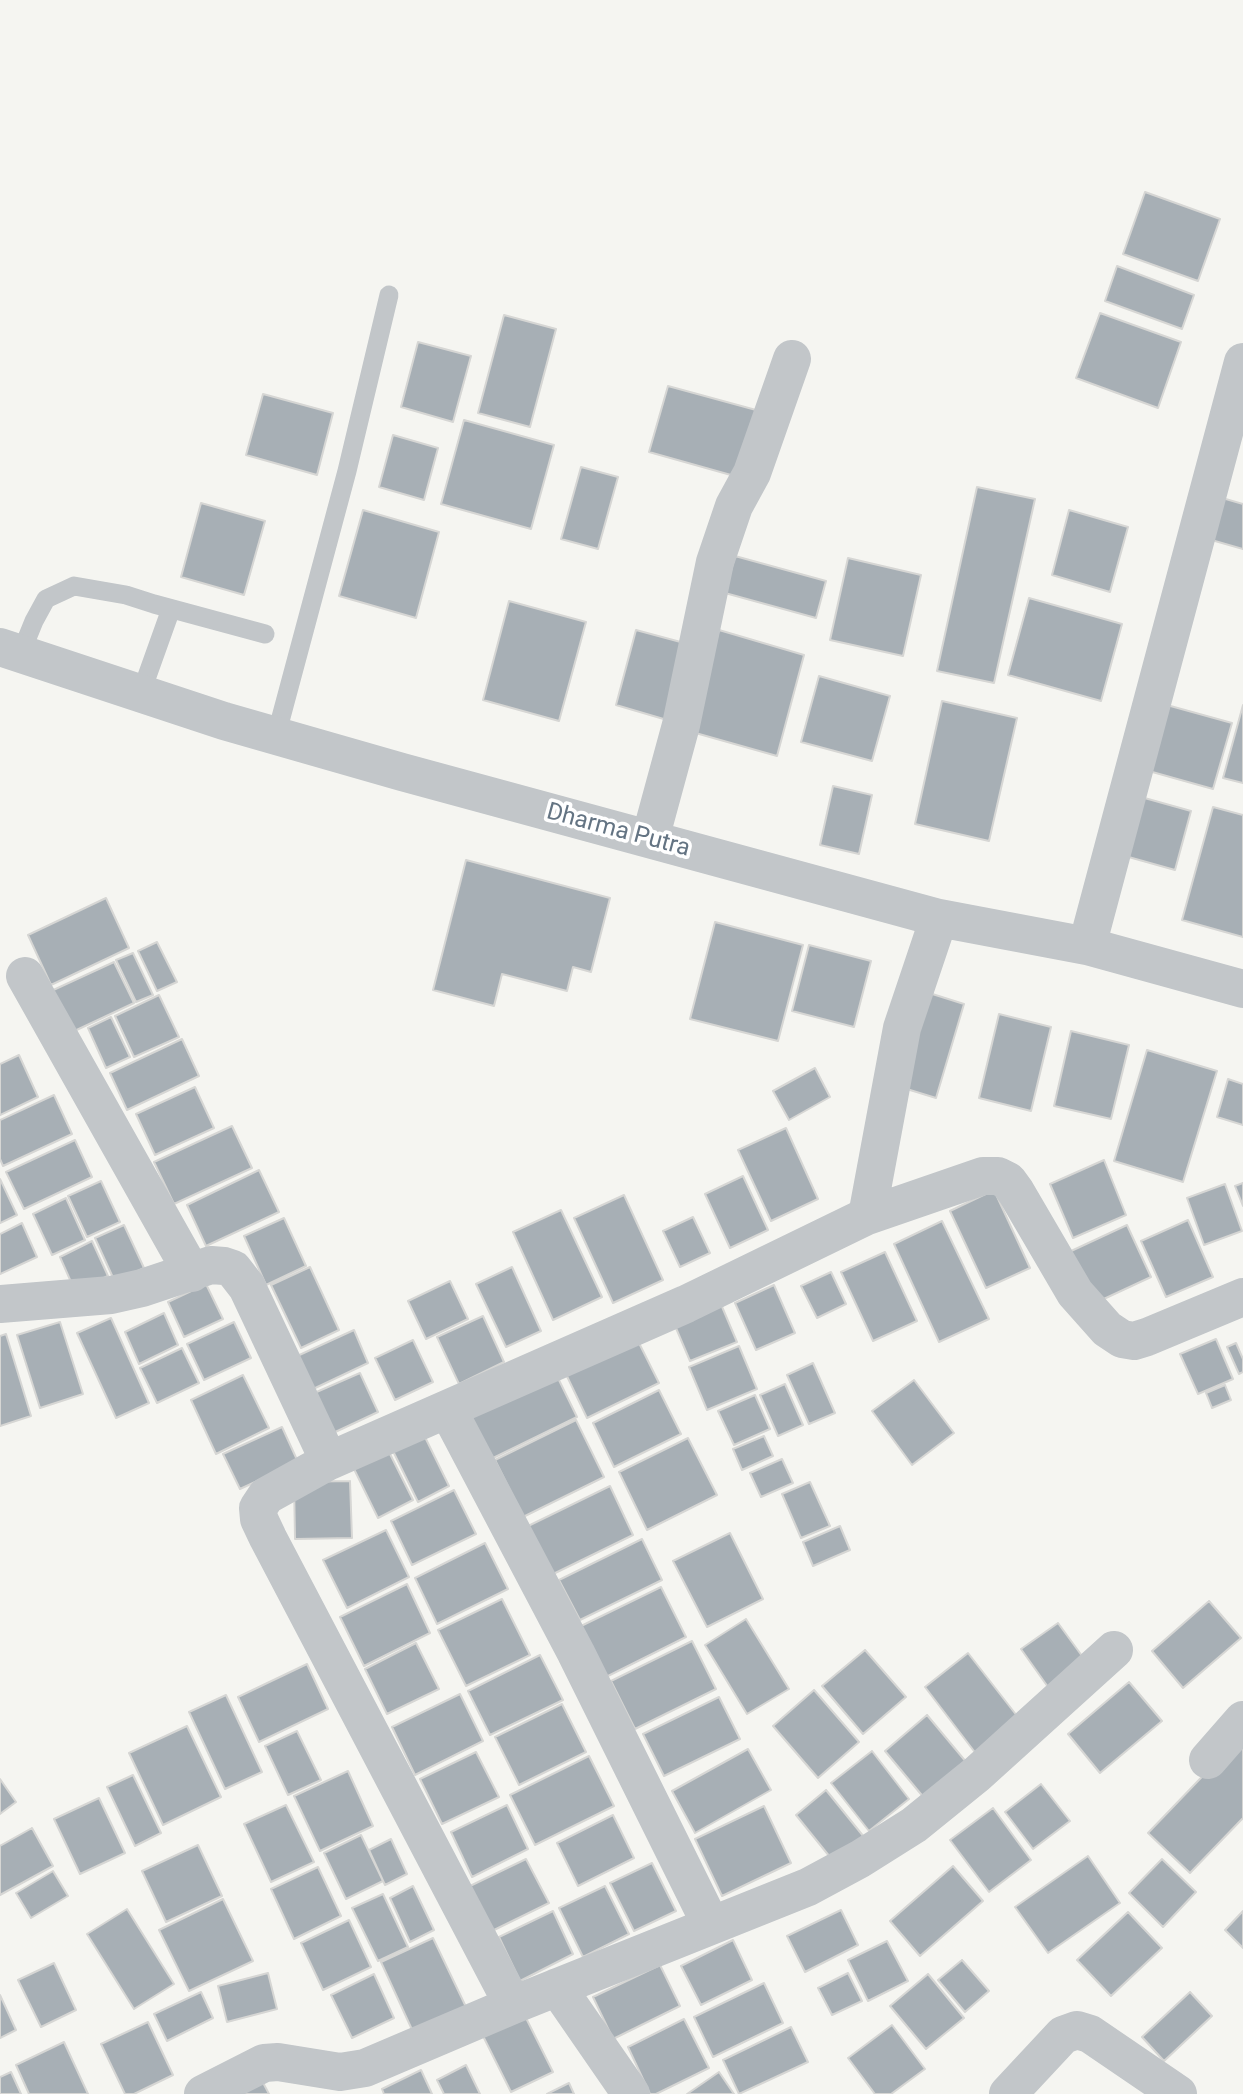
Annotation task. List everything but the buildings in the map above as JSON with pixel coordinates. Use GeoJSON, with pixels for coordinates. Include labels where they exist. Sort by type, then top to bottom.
{"type":"FeatureCollection","features":[{"type":"Feature","properties":{"kind":"street"},"geometry":{"type":"LineString","coordinates":[[650,839],[681,725],[715,562],[734,506],[752,473],[792,359]]}},
{"type":"Feature","properties":{"kind":"street"},"geometry":{"type":"LineString","coordinates":[[1087,946],[1243,362]]}},
{"type":"Feature","properties":{"kind":"street","name":"Dharma Putra"},"geometry":{"type":"LineString","coordinates":[[10,650],[224,722],[939,918],[1087,946],[1243,989]]}},
{"type":"Feature","properties":{"kind":"street"},"geometry":{"type":"LineString","coordinates":[[867,1216],[902,1028],[939,918]]}},
{"type":"Feature","properties":{"kind":"street"},"geometry":{"type":"LineString","coordinates":[[25,976],[192,1273]]}},
{"type":"Feature","properties":{"kind":"street"},"geometry":{"type":"LineString","coordinates":[[513,2005],[259,1519],[258,1508],[266,1496],[329,1461],[686,1304],[867,1216],[983,1176],[1009,1181],[1075,1293],[1107,1329],[1122,1339],[1134,1341],[1147,1337],[1243,1297]]}},
{"type":"Feature","properties":{"kind":"street"},"geometry":{"type":"LineString","coordinates":[[0,1304],[111,1294],[142,1288],[211,1265],[233,1269],[247,1287],[329,1461]]}},
{"type":"Feature","properties":{"kind":"street"},"geometry":{"type":"LineString","coordinates":[[448,1410],[576,1653],[711,1926]]}},
{"type":"Feature","properties":{"kind":"street"},"geometry":{"type":"LineString","coordinates":[[203,2094],[264,2063],[289,2063],[340,2072],[365,2068],[557,1987],[808,1887],[914,1825],[977,1774],[1114,1650]]}},
{"type":"Feature","properties":{"kind":"street"},"geometry":{"type":"LineString","coordinates":[[1208,1759],[1243,1720]]}},
{"type":"Feature","properties":{"kind":"street"},"geometry":{"type":"LineString","coordinates":[[557,1987],[631,2094]]}},
{"type":"Feature","properties":{"kind":"street"},"geometry":{"type":"LineString","coordinates":[[1008,2094],[1063,2035],[1077,2030],[1090,2034],[1178,2094]]}},
{"type":"Feature","properties":{"kind":"lane"},"geometry":{"type":"LineString","coordinates":[[276,736],[347,471],[389,295]]}},
{"type":"Feature","properties":{"kind":"lane"},"geometry":{"type":"LineString","coordinates":[[10,650],[34,621],[46,599],[74,586],[126,595],[265,634]]}},
{"type":"Feature","properties":{"kind":"lane"},"geometry":{"type":"LineString","coordinates":[[141,693],[171,609]]}}]}
